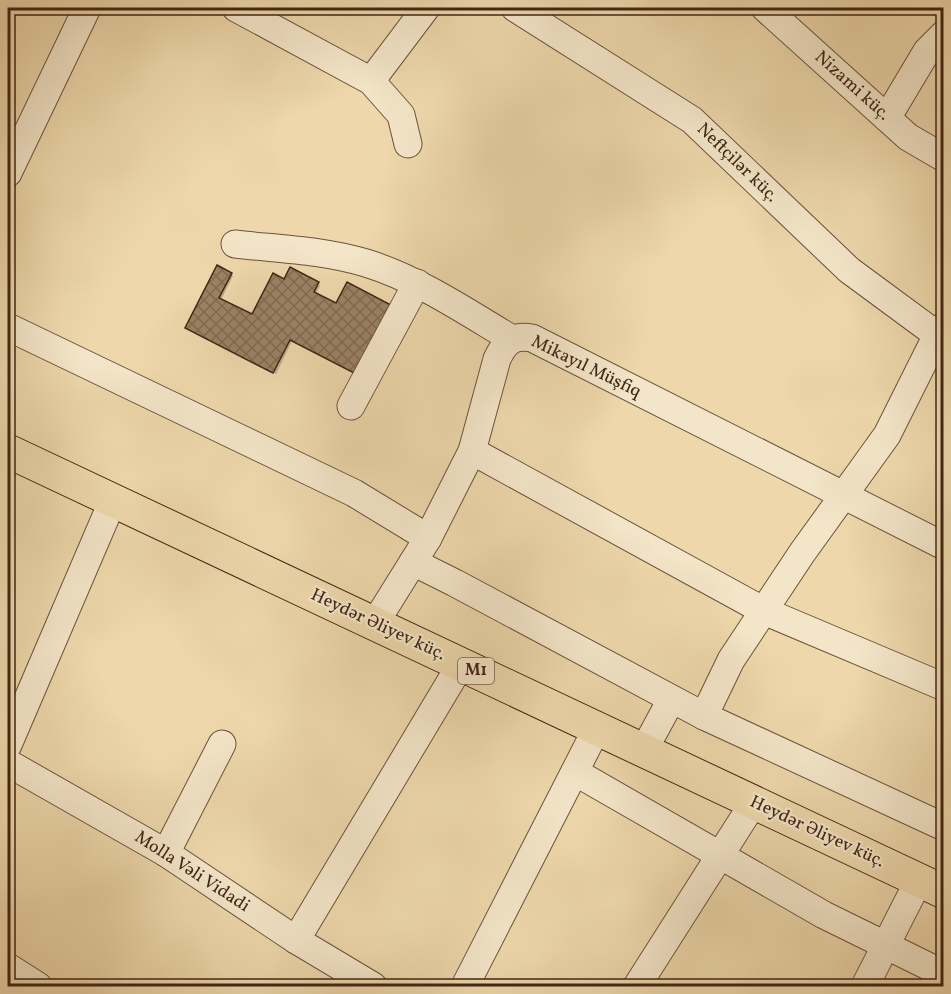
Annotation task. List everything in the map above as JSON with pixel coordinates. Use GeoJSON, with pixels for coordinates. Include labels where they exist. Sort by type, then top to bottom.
{"type":"FeatureCollection","features":[{"type":"Feature","properties":{"kind":"main road","name":"Heydər Əliyev küç."},"geometry":{"type":"LineString","coordinates":[[8,450],[931,886]]}},
{"type":"Feature","properties":{"kind":"street"},"geometry":{"type":"LineString","coordinates":[[8,173],[87,8]]}},
{"type":"Feature","properties":{"kind":"street"},"geometry":{"type":"LineString","coordinates":[[236,8],[371,81],[401,115],[408,144]]}},
{"type":"Feature","properties":{"kind":"street"},"geometry":{"type":"LineString","coordinates":[[371,81],[426,8]]}},
{"type":"Feature","properties":{"kind":"street","name":"Neftçilər küç."},"geometry":{"type":"LineString","coordinates":[[515,8],[692,120],[849,270],[941,334]]}},
{"type":"Feature","properties":{"kind":"street","name":"Nizami küç."},"geometry":{"type":"LineString","coordinates":[[765,8],[908,136],[944,158]]}},
{"type":"Feature","properties":{"kind":"street"},"geometry":{"type":"LineString","coordinates":[[887,118],[927,51],[944,34]]}},
{"type":"Feature","properties":{"kind":"street"},"geometry":{"type":"LineString","coordinates":[[235,244],[322,253],[367,263],[417,284],[512,339]]}},
{"type":"Feature","properties":{"kind":"street"},"geometry":{"type":"LineString","coordinates":[[351,406],[417,284]]}},
{"type":"Feature","properties":{"kind":"street"},"geometry":{"type":"LineString","coordinates":[[8,327],[354,493],[428,538]]}},
{"type":"Feature","properties":{"kind":"street"},"geometry":{"type":"LineString","coordinates":[[704,716],[732,660],[764,610],[887,435],[941,334]]}},
{"type":"Feature","properties":{"kind":"street","name":"Mikayıl Müşfiq"},"geometry":{"type":"LineString","coordinates":[[375,623],[428,538],[472,452],[502,349],[512,339],[520,336],[532,338],[944,546]]}},
{"type":"Feature","properties":{"kind":"street"},"geometry":{"type":"LineString","coordinates":[[472,452],[764,610],[944,687]]}},
{"type":"Feature","properties":{"kind":"street"},"geometry":{"type":"LineString","coordinates":[[8,745],[113,500]]}},
{"type":"Feature","properties":{"kind":"street"},"geometry":{"type":"LineString","coordinates":[[413,562],[671,700],[943,827]]}},
{"type":"Feature","properties":{"kind":"street"},"geometry":{"type":"LineString","coordinates":[[296,940],[461,664]]}},
{"type":"Feature","properties":{"kind":"street"},"geometry":{"type":"LineString","coordinates":[[644,750],[671,700]]}},
{"type":"Feature","properties":{"kind":"street"},"geometry":{"type":"LineString","coordinates":[[465,987],[597,728]]}},
{"type":"Feature","properties":{"kind":"street"},"geometry":{"type":"LineString","coordinates":[[166,853],[222,744]]}},
{"type":"Feature","properties":{"kind":"street","name":"Molla Vəli Vidadi"},"geometry":{"type":"LineString","coordinates":[[8,763],[166,853],[296,940],[373,987]]}},
{"type":"Feature","properties":{"kind":"street"},"geometry":{"type":"LineString","coordinates":[[574,772],[824,915],[944,974]]}},
{"type":"Feature","properties":{"kind":"street"},"geometry":{"type":"LineString","coordinates":[[637,987],[754,802]]}},
{"type":"Feature","properties":{"kind":"street"},"geometry":{"type":"LineString","coordinates":[[864,987],[885,945],[931,886]]}},
{"type":"Feature","properties":{"kind":"street"},"geometry":{"type":"LineString","coordinates":[[8,967],[38,987]]}},
{"type":"Feature","properties":{"kind":"building"},"geometry":{"type":"Polygon","coordinates":[[[217,265],[232,273],[219,298],[252,314],[273,273],[284,279],[290,267],[319,282],[314,292],[336,303],[347,282],[391,305],[356,374],[290,340],[273,373],[185,328],[217,265]]]}}]}
